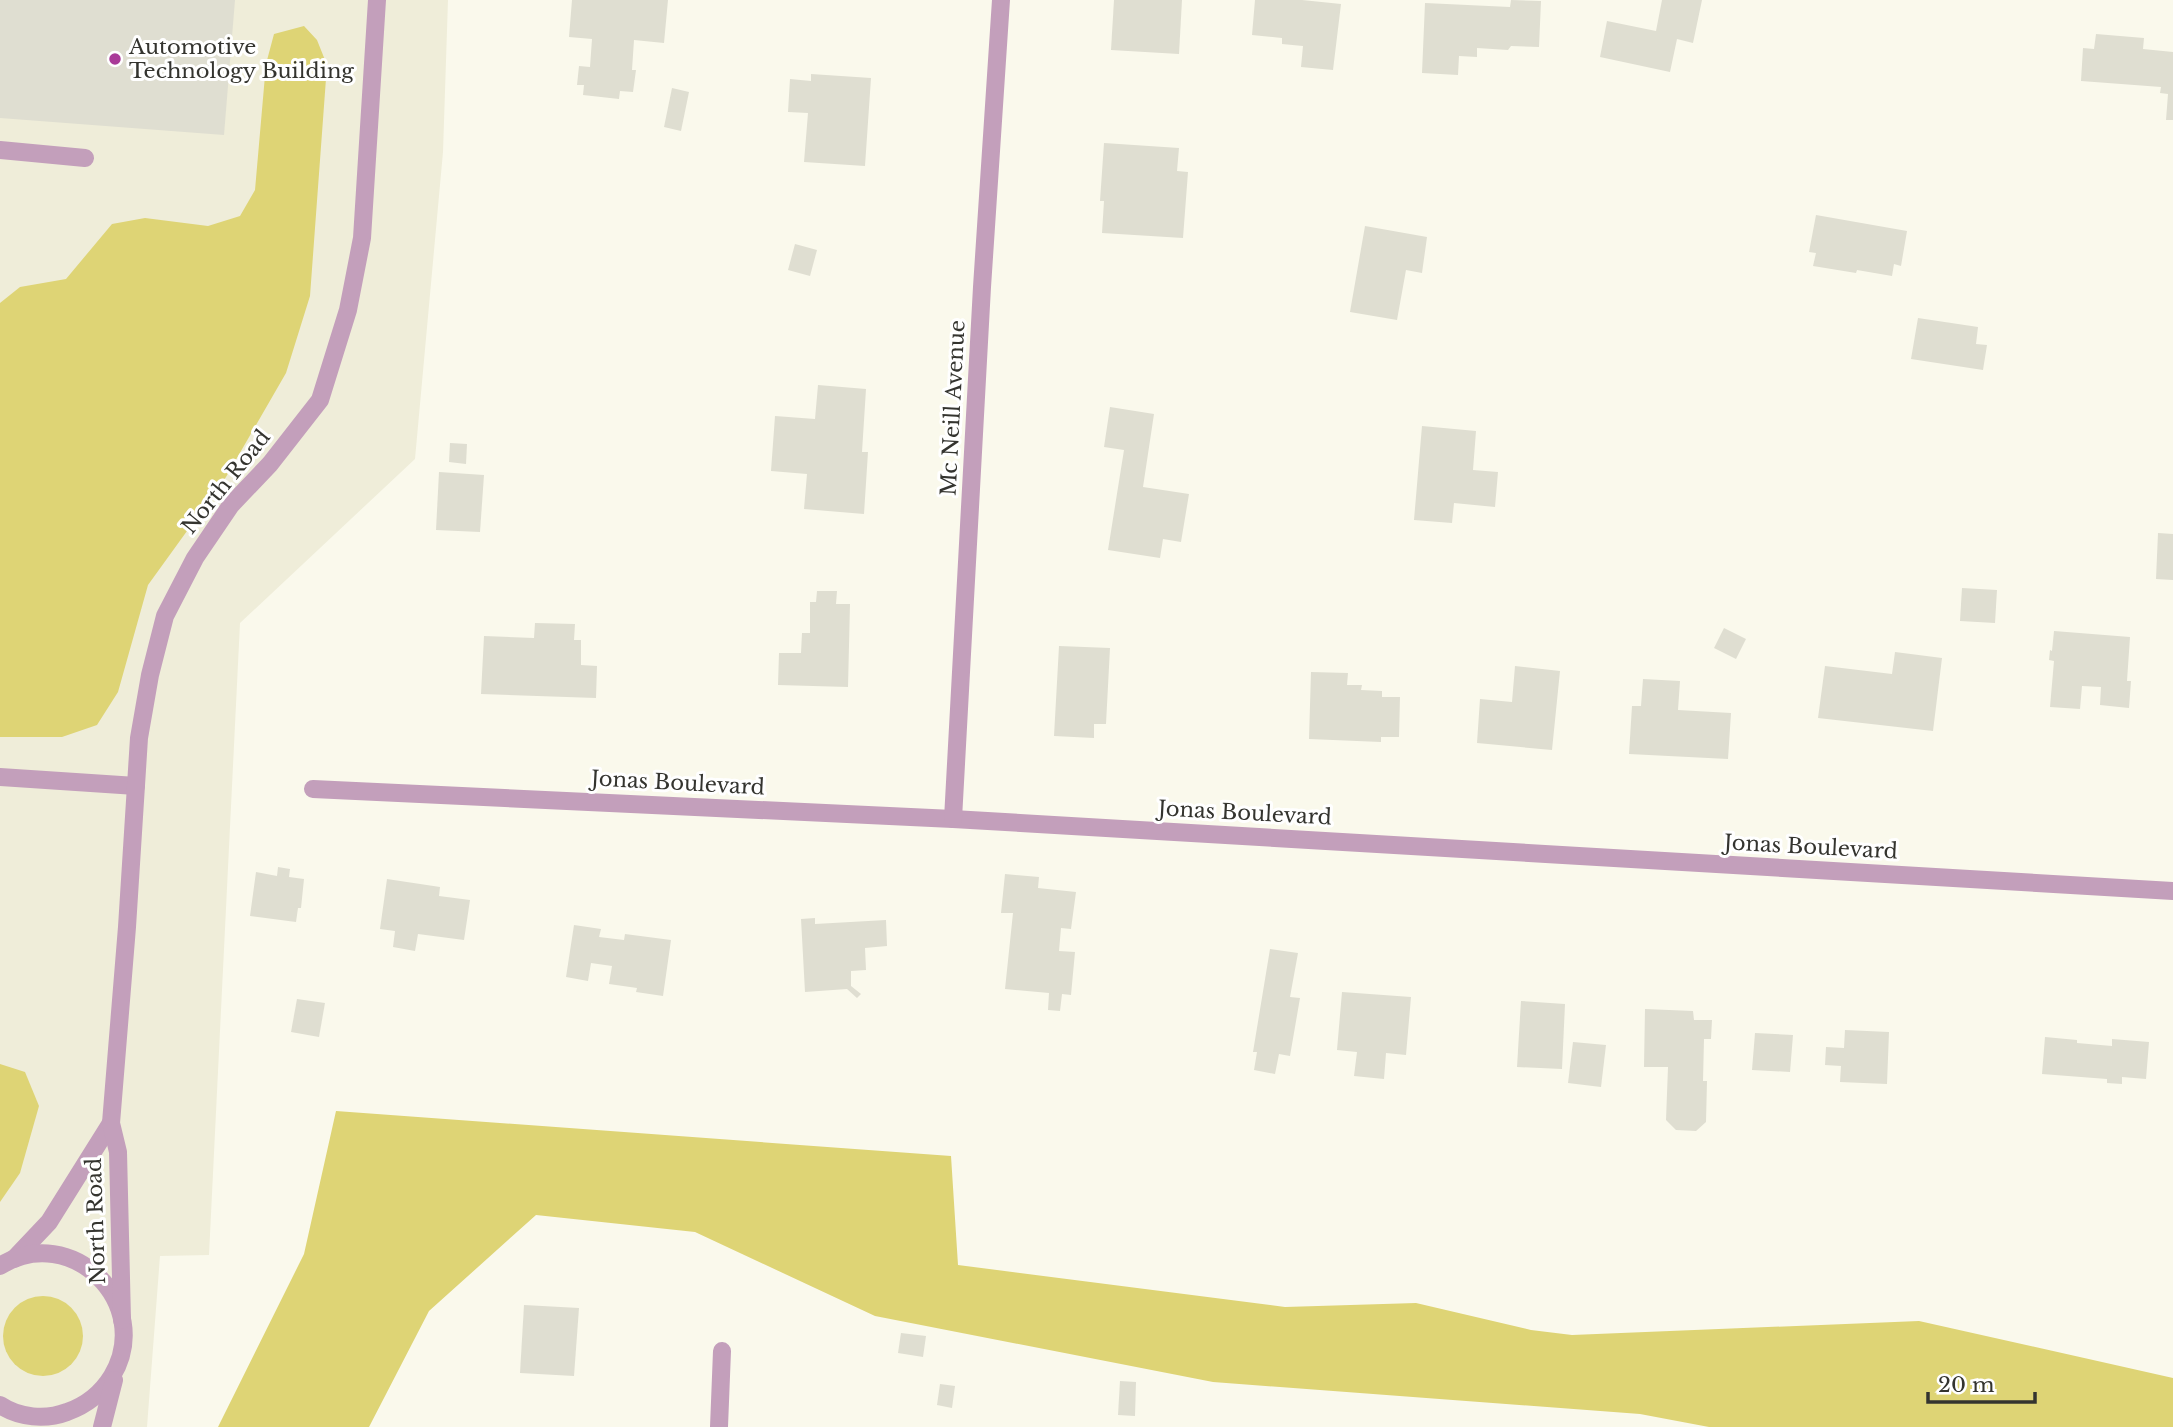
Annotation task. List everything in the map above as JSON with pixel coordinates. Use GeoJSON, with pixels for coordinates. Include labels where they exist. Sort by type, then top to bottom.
{"type":"FeatureCollection","features":[{"type":"Feature","properties":{"kind":"street","name":"North Road"},"geometry":{"type":"LineString","coordinates":[[118,1365],[124,1338],[118,1152],[111,1123],[139,738],[150,675],[165,615],[195,558],[231,505],[270,464],[320,400],[348,310],[362,238],[377,0]]}},
{"type":"Feature","properties":{"kind":"street","name":"Mc Neill Avenue"},"geometry":{"type":"LineString","coordinates":[[954,819],[982,287],[1001,0]]}},
{"type":"Feature","properties":{"kind":"street"},"geometry":{"type":"LineString","coordinates":[[0,150],[85,158]]}},
{"type":"Feature","properties":{"kind":"street"},"geometry":{"type":"LineString","coordinates":[[0,778],[136,786]]}},
{"type":"Feature","properties":{"kind":"street","name":"Jonas Boulevard"},"geometry":{"type":"LineString","coordinates":[[313,789],[954,819],[2173,891]]}},
{"type":"Feature","properties":{"kind":"street","name":"North Road"},"geometry":{"type":"LineString","coordinates":[[7,1263],[49,1222],[111,1123]]}},
{"type":"Feature","properties":{"kind":"street"},"geometry":{"type":"LineString","coordinates":[[7,1263],[32,1254],[56,1254],[78,1261],[97,1275],[112,1293],[122,1320]]}},
{"type":"Feature","properties":{"kind":"street"},"geometry":{"type":"LineString","coordinates":[[719,1427],[722,1350]]}},
{"type":"Feature","properties":{"kind":"street"},"geometry":{"type":"LineString","coordinates":[[12,1414],[57,1416],[82,1407],[104,1389],[118,1365]]}},
{"type":"Feature","properties":{"kind":"street"},"geometry":{"type":"LineString","coordinates":[[102,1427],[118,1365]]}},
{"type":"Feature","properties":{"kind":"shaded area"},"geometry":{"type":"Polygon","coordinates":[[[0,0],[448,0],[443,152],[415,459],[240,623],[209,1255],[160,1256],[147,1427],[0,1427],[0,0]]]}},
{"type":"Feature","properties":{"kind":"shaded area"},"geometry":{"type":"Polygon","coordinates":[[[304,26],[317,40],[327,65],[310,296],[286,373],[226,477],[148,585],[118,692],[97,725],[62,737],[0,737],[0,303],[20,287],[66,279],[112,224],[145,218],[208,226],[240,216],[255,190],[266,64],[274,34],[304,26]]]}},
{"type":"Feature","properties":{"kind":"shaded area"},"geometry":{"type":"Polygon","coordinates":[[[0,1064],[25,1072],[39,1106],[20,1173],[0,1202],[0,1064]]]}},
{"type":"Feature","properties":{"kind":"shaded area"},"geometry":{"type":"Polygon","coordinates":[[[336,1111],[951,1156],[958,1265],[1285,1307],[1416,1303],[1531,1330],[1572,1335],[1919,1321],[2173,1378],[2173,1427],[1709,1427],[1640,1414],[1213,1382],[875,1316],[695,1232],[536,1215],[429,1311],[369,1427],[218,1427],[304,1254],[336,1111]]]}},
{"type":"Feature","properties":{"kind":"shaded area"},"geometry":{"type":"Polygon","coordinates":[[[43,1296],[58,1299],[71,1308],[80,1321],[83,1336],[80,1351],[71,1364],[58,1373],[43,1376],[28,1373],[15,1364],[6,1351],[3,1336],[6,1321],[15,1308],[28,1299],[43,1296]]]}},
{"type":"Feature","properties":{"kind":"building","name":"Automotive Technology Building"},"geometry":{"type":"Polygon","coordinates":[[[0,0],[235,0],[224,135],[0,118],[0,0]]]}},
{"type":"Feature","properties":{"kind":"building"},"geometry":{"type":"Polygon","coordinates":[[[572,0],[668,0],[664,43],[634,40],[632,70],[636,70],[633,92],[620,91],[619,99],[583,95],[584,85],[577,85],[579,66],[590,67],[592,39],[569,37],[572,0]]]}},
{"type":"Feature","properties":{"kind":"building"},"geometry":{"type":"Polygon","coordinates":[[[1114,0],[1182,0],[1179,54],[1111,50],[1114,0]]]}},
{"type":"Feature","properties":{"kind":"building"},"geometry":{"type":"Polygon","coordinates":[[[1255,0],[1302,0],[1341,4],[1333,70],[1301,67],[1303,46],[1282,44],[1282,38],[1252,35],[1255,0]]]}},
{"type":"Feature","properties":{"kind":"building"},"geometry":{"type":"Polygon","coordinates":[[[1511,0],[1541,1],[1539,47],[1511,46],[1508,50],[1477,48],[1477,57],[1459,56],[1458,75],[1422,73],[1425,3],[1510,7],[1511,0]]]}},
{"type":"Feature","properties":{"kind":"building"},"geometry":{"type":"Polygon","coordinates":[[[1662,0],[1702,0],[1693,43],[1677,39],[1670,72],[1600,57],[1607,21],[1656,31],[1662,0]]]}},
{"type":"Feature","properties":{"kind":"building"},"geometry":{"type":"Polygon","coordinates":[[[2096,34],[2144,38],[2143,49],[2173,52],[2173,120],[2166,120],[2168,94],[2160,93],[2161,87],[2081,81],[2083,48],[2094,49],[2096,34]]]}},
{"type":"Feature","properties":{"kind":"building"},"geometry":{"type":"Polygon","coordinates":[[[811,74],[871,78],[865,166],[804,162],[808,113],[788,112],[790,79],[811,81],[811,74]]]}},
{"type":"Feature","properties":{"kind":"building"},"geometry":{"type":"Polygon","coordinates":[[[672,88],[689,92],[681,131],[664,127],[672,88]]]}},
{"type":"Feature","properties":{"kind":"building"},"geometry":{"type":"Polygon","coordinates":[[[1104,143],[1179,148],[1177,171],[1188,172],[1183,238],[1102,233],[1104,201],[1100,201],[1104,143]]]}},
{"type":"Feature","properties":{"kind":"building"},"geometry":{"type":"Polygon","coordinates":[[[1816,215],[1907,231],[1901,266],[1894,264],[1892,276],[1813,266],[1816,253],[1809,252],[1816,215]]]}},
{"type":"Feature","properties":{"kind":"building"},"geometry":{"type":"Polygon","coordinates":[[[1365,226],[1427,237],[1422,273],[1406,270],[1397,320],[1350,312],[1365,226]]]}},
{"type":"Feature","properties":{"kind":"building"},"geometry":{"type":"Polygon","coordinates":[[[795,244],[817,250],[810,276],[788,270],[795,244]]]}},
{"type":"Feature","properties":{"kind":"building"},"geometry":{"type":"Polygon","coordinates":[[[1918,318],[1978,327],[1976,344],[1987,345],[1983,370],[1911,359],[1918,318]]]}},
{"type":"Feature","properties":{"kind":"building"},"geometry":{"type":"Polygon","coordinates":[[[818,385],[866,389],[862,452],[868,452],[864,514],[804,509],[807,474],[771,471],[775,416],[815,419],[818,385]]]}},
{"type":"Feature","properties":{"kind":"building"},"geometry":{"type":"Polygon","coordinates":[[[1110,407],[1154,414],[1143,487],[1189,494],[1181,542],[1163,539],[1160,558],[1108,550],[1124,450],[1104,447],[1110,407]]]}},
{"type":"Feature","properties":{"kind":"building"},"geometry":{"type":"Polygon","coordinates":[[[1422,426],[1476,431],[1473,470],[1498,472],[1495,507],[1454,503],[1452,523],[1414,520],[1422,426]]]}},
{"type":"Feature","properties":{"kind":"building"},"geometry":{"type":"Polygon","coordinates":[[[450,443],[467,444],[466,464],[449,462],[450,443]]]}},
{"type":"Feature","properties":{"kind":"building"},"geometry":{"type":"Polygon","coordinates":[[[439,472],[484,475],[480,532],[436,530],[439,472]]]}},
{"type":"Feature","properties":{"kind":"building"},"geometry":{"type":"Polygon","coordinates":[[[2158,533],[2173,534],[2173,580],[2156,579],[2158,533]]]}},
{"type":"Feature","properties":{"kind":"building"},"geometry":{"type":"Polygon","coordinates":[[[1962,588],[1997,590],[1995,623],[1960,621],[1962,588]]]}},
{"type":"Feature","properties":{"kind":"building"},"geometry":{"type":"Polygon","coordinates":[[[817,591],[837,591],[836,604],[850,604],[848,687],[778,685],[779,653],[801,653],[802,633],[810,633],[810,602],[816,602],[817,591]]]}},
{"type":"Feature","properties":{"kind":"building"},"geometry":{"type":"Polygon","coordinates":[[[535,623],[575,624],[574,640],[581,640],[581,665],[597,666],[596,698],[481,694],[484,636],[534,638],[535,623]]]}},
{"type":"Feature","properties":{"kind":"building"},"geometry":{"type":"Polygon","coordinates":[[[1724,628],[1746,639],[1736,659],[1714,648],[1724,628]]]}},
{"type":"Feature","properties":{"kind":"building"},"geometry":{"type":"Polygon","coordinates":[[[2054,631],[2130,637],[2127,681],[2131,681],[2129,708],[2100,705],[2101,687],[2082,686],[2080,709],[2050,707],[2054,661],[2049,660],[2054,631]]]}},
{"type":"Feature","properties":{"kind":"building"},"geometry":{"type":"Polygon","coordinates":[[[1059,646],[1110,648],[1106,724],[1094,724],[1094,738],[1054,736],[1059,646]]]}},
{"type":"Feature","properties":{"kind":"building"},"geometry":{"type":"Polygon","coordinates":[[[1895,652],[1942,658],[1933,731],[1818,718],[1825,666],[1892,674],[1895,652]]]}},
{"type":"Feature","properties":{"kind":"building"},"geometry":{"type":"Polygon","coordinates":[[[1515,666],[1560,671],[1552,750],[1477,743],[1480,699],[1512,702],[1515,666]]]}},
{"type":"Feature","properties":{"kind":"building"},"geometry":{"type":"Polygon","coordinates":[[[1311,672],[1348,673],[1347,685],[1362,685],[1361,690],[1382,691],[1382,697],[1400,697],[1399,737],[1381,737],[1381,742],[1309,739],[1311,672]]]}},
{"type":"Feature","properties":{"kind":"building"},"geometry":{"type":"Polygon","coordinates":[[[1643,679],[1680,681],[1678,710],[1731,713],[1728,759],[1629,754],[1632,706],[1641,706],[1643,679]]]}},
{"type":"Feature","properties":{"kind":"building"},"geometry":{"type":"Polygon","coordinates":[[[278,867],[290,869],[289,877],[304,879],[301,908],[298,908],[296,922],[250,916],[256,872],[277,876],[278,867]]]}},
{"type":"Feature","properties":{"kind":"building"},"geometry":{"type":"Polygon","coordinates":[[[1005,874],[1039,877],[1038,888],[1076,892],[1071,929],[1061,928],[1059,951],[1075,952],[1071,995],[1062,994],[1060,1011],[1048,1010],[1049,993],[1005,989],[1013,913],[1001,913],[1005,874]]]}},
{"type":"Feature","properties":{"kind":"building"},"geometry":{"type":"Polygon","coordinates":[[[387,879],[440,887],[439,896],[470,900],[464,940],[418,934],[415,951],[393,947],[395,931],[380,929],[387,879]]]}},
{"type":"Feature","properties":{"kind":"building"},"geometry":{"type":"Polygon","coordinates":[[[815,918],[815,924],[886,920],[887,946],[865,948],[866,970],[851,971],[851,986],[861,994],[857,998],[847,989],[805,992],[801,919],[815,918]]]}},
{"type":"Feature","properties":{"kind":"building"},"geometry":{"type":"Polygon","coordinates":[[[574,925],[601,929],[599,937],[624,940],[625,934],[671,940],[663,996],[636,992],[637,988],[609,984],[612,966],[591,963],[588,981],[566,977],[574,925]]]}},
{"type":"Feature","properties":{"kind":"building"},"geometry":{"type":"Polygon","coordinates":[[[1270,949],[1298,953],[1290,997],[1300,998],[1290,1056],[1279,1054],[1275,1074],[1254,1070],[1257,1052],[1253,1052],[1270,949]]]}},
{"type":"Feature","properties":{"kind":"building"},"geometry":{"type":"Polygon","coordinates":[[[1342,992],[1411,997],[1406,1055],[1386,1053],[1384,1079],[1354,1076],[1357,1052],[1337,1050],[1342,992]]]}},
{"type":"Feature","properties":{"kind":"building"},"geometry":{"type":"Polygon","coordinates":[[[297,999],[325,1003],[319,1037],[291,1032],[297,999]]]}},
{"type":"Feature","properties":{"kind":"building"},"geometry":{"type":"Polygon","coordinates":[[[1521,1001],[1565,1004],[1562,1069],[1517,1067],[1521,1001]]]}},
{"type":"Feature","properties":{"kind":"building"},"geometry":{"type":"Polygon","coordinates":[[[1645,1009],[1693,1011],[1694,1020],[1712,1020],[1711,1039],[1704,1039],[1706,1122],[1696,1131],[1676,1130],[1666,1120],[1668,1067],[1644,1067],[1645,1009]]]}},
{"type":"Feature","properties":{"kind":"building"},"geometry":{"type":"Polygon","coordinates":[[[1845,1030],[1889,1032],[1887,1084],[1840,1082],[1841,1066],[1825,1065],[1826,1047],[1844,1048],[1845,1030]]]}},
{"type":"Feature","properties":{"kind":"building"},"geometry":{"type":"Polygon","coordinates":[[[1755,1033],[1793,1035],[1790,1072],[1752,1070],[1755,1033]]]}},
{"type":"Feature","properties":{"kind":"building"},"geometry":{"type":"Polygon","coordinates":[[[2045,1037],[2112,1046],[2112,1039],[2149,1042],[2146,1079],[2122,1077],[2122,1084],[2107,1083],[2107,1079],[2042,1074],[2045,1037]]]}},
{"type":"Feature","properties":{"kind":"building"},"geometry":{"type":"Polygon","coordinates":[[[1573,1042],[1606,1045],[1601,1087],[1568,1083],[1573,1042]]]}},
{"type":"Feature","properties":{"kind":"building"},"geometry":{"type":"Polygon","coordinates":[[[524,1305],[579,1308],[574,1376],[520,1373],[524,1305]]]}},
{"type":"Feature","properties":{"kind":"building"},"geometry":{"type":"Polygon","coordinates":[[[901,1333],[926,1336],[923,1357],[898,1353],[901,1333]]]}},
{"type":"Feature","properties":{"kind":"building"},"geometry":{"type":"Polygon","coordinates":[[[1120,1381],[1136,1382],[1135,1416],[1118,1415],[1120,1381]]]}},
{"type":"Feature","properties":{"kind":"building"},"geometry":{"type":"Polygon","coordinates":[[[940,1384],[955,1386],[952,1408],[937,1405],[940,1384]]]}},
{"type":"Feature","properties":{"kind":"place","name":"Automotive Technology Building"},"geometry":{"type":"Point","coordinates":[115,59]}}]}
